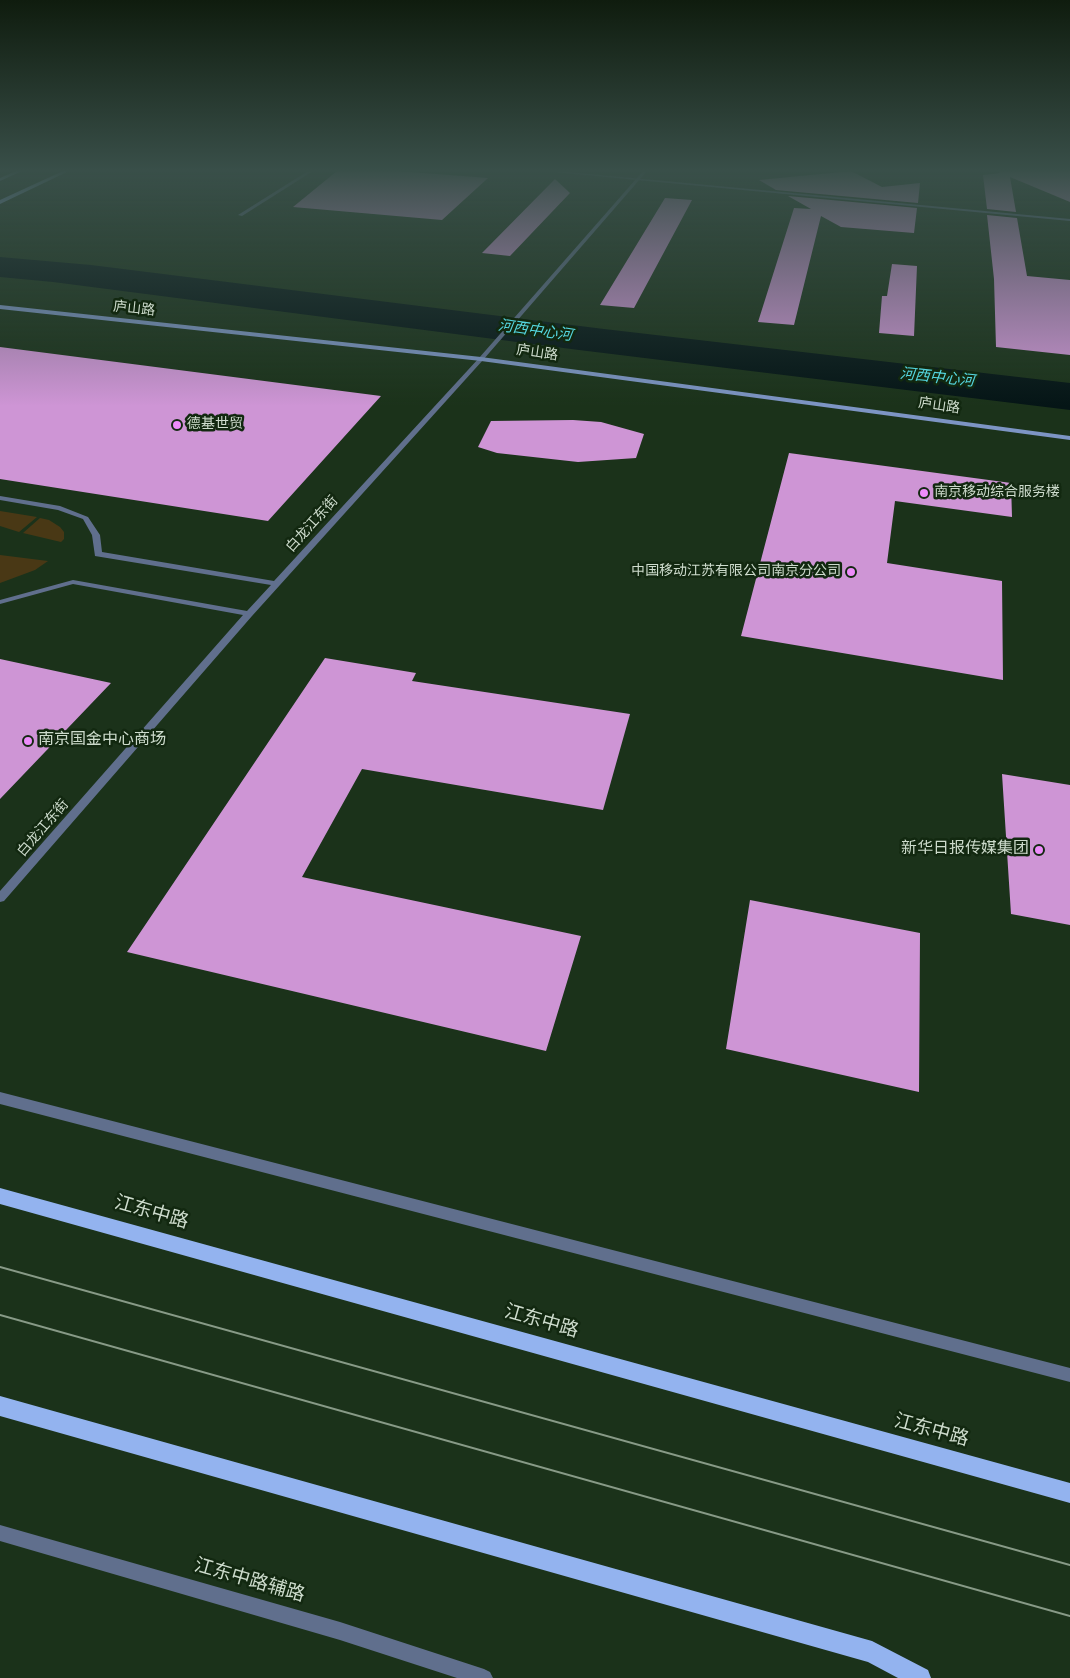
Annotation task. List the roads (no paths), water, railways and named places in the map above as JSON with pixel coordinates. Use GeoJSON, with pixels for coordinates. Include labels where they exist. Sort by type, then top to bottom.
{"type":"FeatureCollection","features":[{"type":"Feature","properties":{"kind":"main road","name":"庐山路"},"geometry":{"type":"LineString","coordinates":[[0,307],[481,358],[1070,438]]}},
{"type":"Feature","properties":{"kind":"main road","name":"江东中路"},"geometry":{"type":"LineString","coordinates":[[0,1196],[1070,1494]]}},
{"type":"Feature","properties":{"kind":"main road"},"geometry":{"type":"LineString","coordinates":[[0,1406],[872,1652],[920,1678]]}},
{"type":"Feature","properties":{"kind":"street","name":"白龙江东街"},"geometry":{"type":"LineString","coordinates":[[0,898],[249,614],[577,249]]}},
{"type":"Feature","properties":{"kind":"street"},"geometry":{"type":"LineString","coordinates":[[0,498],[60,508],[86,518],[96,535],[98,554],[276,584]]}},
{"type":"Feature","properties":{"kind":"street"},"geometry":{"type":"LineString","coordinates":[[0,602],[73,582],[249,614]]}},
{"type":"Feature","properties":{"kind":"street"},"geometry":{"type":"LineString","coordinates":[[0,1098],[1070,1375]]}},
{"type":"Feature","properties":{"kind":"street","name":"江东中路辅路"},"geometry":{"type":"LineString","coordinates":[[0,1533],[340,1631],[484,1678]]}},
{"type":"Feature","properties":{"kind":"water","name":"河西中心河"},"geometry":{"type":"Polygon","coordinates":[[[0,257],[91,265],[604,329],[1070,383],[1070,410],[579,350],[53,282],[0,277],[0,257]]]}},
{"type":"Feature","properties":{"kind":"tram line"},"geometry":{"type":"LineString","coordinates":[[0,1267],[1070,1565]]}},
{"type":"Feature","properties":{"kind":"tram line"},"geometry":{"type":"LineString","coordinates":[[0,1315],[1070,1616]]}},
{"type":"Feature","properties":{"kind":"place","name":"德基世贸"},"geometry":{"type":"Point","coordinates":[177,425]}},
{"type":"Feature","properties":{"kind":"place","name":"南京移动综合服务楼"},"geometry":{"type":"Point","coordinates":[924,493]}},
{"type":"Feature","properties":{"kind":"place","name":"中国移动江苏有限公司南京分公司"},"geometry":{"type":"Point","coordinates":[851,572]}},
{"type":"Feature","properties":{"kind":"place","name":"南京国金中心商场"},"geometry":{"type":"Point","coordinates":[28,741]}},
{"type":"Feature","properties":{"kind":"place","name":"新华日报传媒集团"},"geometry":{"type":"Point","coordinates":[1039,850]}}]}
